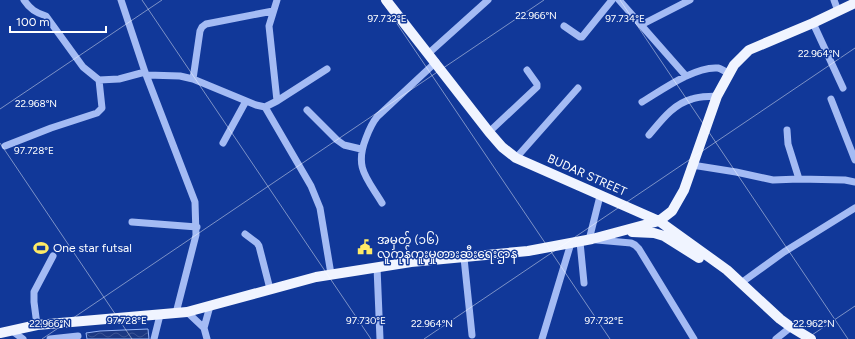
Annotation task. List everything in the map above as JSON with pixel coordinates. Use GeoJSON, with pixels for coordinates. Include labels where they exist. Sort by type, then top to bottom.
{"type":"FeatureCollection","features":[{"type":"Feature","properties":{"kind":"main road","name":"BUDAR STREET"},"geometry":{"type":"LineString","coordinates":[[386,0],[436,62],[489,132],[516,158],[659,221],[727,270],[790,327],[811,339]]}},
{"type":"Feature","properties":{"kind":"main road"},"geometry":{"type":"LineString","coordinates":[[0,333],[37,325],[188,312],[331,274],[411,262],[528,251],[583,241],[659,221],[672,211],[684,190],[717,96],[734,65],[749,50],[813,23],[855,3]]}},
{"type":"Feature","properties":{"kind":"main road"},"geometry":{"type":"LineString","coordinates":[[620,232],[646,232],[664,236],[707,262],[727,270]]}},
{"type":"Feature","properties":{"kind":"street"},"geometry":{"type":"LineString","coordinates":[[24,0],[30,8],[38,14],[46,16],[83,67],[99,80],[119,79],[146,74],[180,76],[193,79],[246,101],[264,106],[277,101],[327,69]]}},
{"type":"Feature","properties":{"kind":"street"},"geometry":{"type":"LineString","coordinates":[[121,0],[146,74],[195,202],[197,226],[196,234],[176,313]]}},
{"type":"Feature","properties":{"kind":"street"},"geometry":{"type":"LineString","coordinates":[[277,0],[272,11],[269,26],[277,101]]}},
{"type":"Feature","properties":{"kind":"street"},"geometry":{"type":"LineString","coordinates":[[429,54],[488,0]]}},
{"type":"Feature","properties":{"kind":"street"},"geometry":{"type":"LineString","coordinates":[[564,26],[582,37],[612,0]]}},
{"type":"Feature","properties":{"kind":"street"},"geometry":{"type":"LineString","coordinates":[[619,0],[686,76]]}},
{"type":"Feature","properties":{"kind":"street"},"geometry":{"type":"LineString","coordinates":[[641,25],[690,0]]}},
{"type":"Feature","properties":{"kind":"street"},"geometry":{"type":"LineString","coordinates":[[834,0],[838,11]]}},
{"type":"Feature","properties":{"kind":"street"},"geometry":{"type":"LineString","coordinates":[[193,79],[200,31],[202,27],[206,24],[272,11]]}},
{"type":"Feature","properties":{"kind":"street"},"geometry":{"type":"LineString","coordinates":[[813,23],[843,88]]}},
{"type":"Feature","properties":{"kind":"street"},"geometry":{"type":"LineString","coordinates":[[382,203],[364,174],[360,164],[361,149],[372,123],[377,116],[436,62]]}},
{"type":"Feature","properties":{"kind":"street"},"geometry":{"type":"LineString","coordinates":[[642,102],[686,76],[719,68],[729,74]]}},
{"type":"Feature","properties":{"kind":"street"},"geometry":{"type":"LineString","coordinates":[[489,132],[537,87],[537,84],[526,70]]}},
{"type":"Feature","properties":{"kind":"street"},"geometry":{"type":"LineString","coordinates":[[5,146],[51,128],[97,113],[102,108],[99,80]]}},
{"type":"Feature","properties":{"kind":"street"},"geometry":{"type":"LineString","coordinates":[[516,158],[578,88]]}},
{"type":"Feature","properties":{"kind":"street"},"geometry":{"type":"LineString","coordinates":[[649,135],[670,111],[680,104],[692,99],[717,96]]}},
{"type":"Feature","properties":{"kind":"street"},"geometry":{"type":"LineString","coordinates":[[830,99],[855,160]]}},
{"type":"Feature","properties":{"kind":"street"},"geometry":{"type":"LineString","coordinates":[[223,142],[246,101]]}},
{"type":"Feature","properties":{"kind":"street"},"geometry":{"type":"LineString","coordinates":[[264,106],[311,186],[320,208],[331,274]]}},
{"type":"Feature","properties":{"kind":"street"},"geometry":{"type":"LineString","coordinates":[[307,110],[337,140],[344,145],[361,149]]}},
{"type":"Feature","properties":{"kind":"street"},"geometry":{"type":"LineString","coordinates":[[787,130],[788,144],[798,179]]}},
{"type":"Feature","properties":{"kind":"street"},"geometry":{"type":"LineString","coordinates":[[692,165],[773,180],[844,180],[855,182]]}},
{"type":"Feature","properties":{"kind":"street"},"geometry":{"type":"LineString","coordinates":[[542,339],[600,196]]}},
{"type":"Feature","properties":{"kind":"street"},"geometry":{"type":"LineString","coordinates":[[742,283],[784,252],[855,208]]}},
{"type":"Feature","properties":{"kind":"street"},"geometry":{"type":"LineString","coordinates":[[132,222],[197,226]]}},
{"type":"Feature","properties":{"kind":"street"},"geometry":{"type":"LineString","coordinates":[[245,234],[259,246],[270,289]]}},
{"type":"Feature","properties":{"kind":"street"},"geometry":{"type":"LineString","coordinates":[[583,241],[584,283]]}},
{"type":"Feature","properties":{"kind":"street"},"geometry":{"type":"LineString","coordinates":[[583,241],[635,245],[639,249],[694,339]]}},
{"type":"Feature","properties":{"kind":"street"},"geometry":{"type":"LineString","coordinates":[[37,325],[34,292],[53,256]]}},
{"type":"Feature","properties":{"kind":"street"},"geometry":{"type":"LineString","coordinates":[[464,258],[472,335]]}},
{"type":"Feature","properties":{"kind":"street"},"geometry":{"type":"LineString","coordinates":[[378,267],[380,339]]}},
{"type":"Feature","properties":{"kind":"street"},"geometry":{"type":"LineString","coordinates":[[204,328],[210,306]]}},
{"type":"Feature","properties":{"kind":"street"},"geometry":{"type":"LineString","coordinates":[[188,312],[204,328],[207,339]]}},
{"type":"Feature","properties":{"kind":"street"},"geometry":{"type":"LineString","coordinates":[[154,339],[160,315]]}},
{"type":"Feature","properties":{"kind":"street"},"geometry":{"type":"LineString","coordinates":[[50,339],[78,337],[76,321]]}},
{"type":"Feature","properties":{"kind":"street"},"geometry":{"type":"LineString","coordinates":[[776,339],[790,327]]}},
{"type":"Feature","properties":{"kind":"street"},"geometry":{"type":"LineString","coordinates":[[10,330],[23,339]]}},
{"type":"Feature","properties":{"kind":"water"},"geometry":{"type":"Polygon","coordinates":[[[148,329],[149,339],[87,339],[86,333],[100,331],[148,329]]]}},
{"type":"Feature","properties":{"kind":"place","name":"အမှတ် (၁၆) လူကုန်ကူးမှုတားဆီးရေးဌာန"},"geometry":{"type":"Point","coordinates":[365,247]}},
{"type":"Feature","properties":{"kind":"place","name":"One star futsal"},"geometry":{"type":"Point","coordinates":[41,248]}}]}
